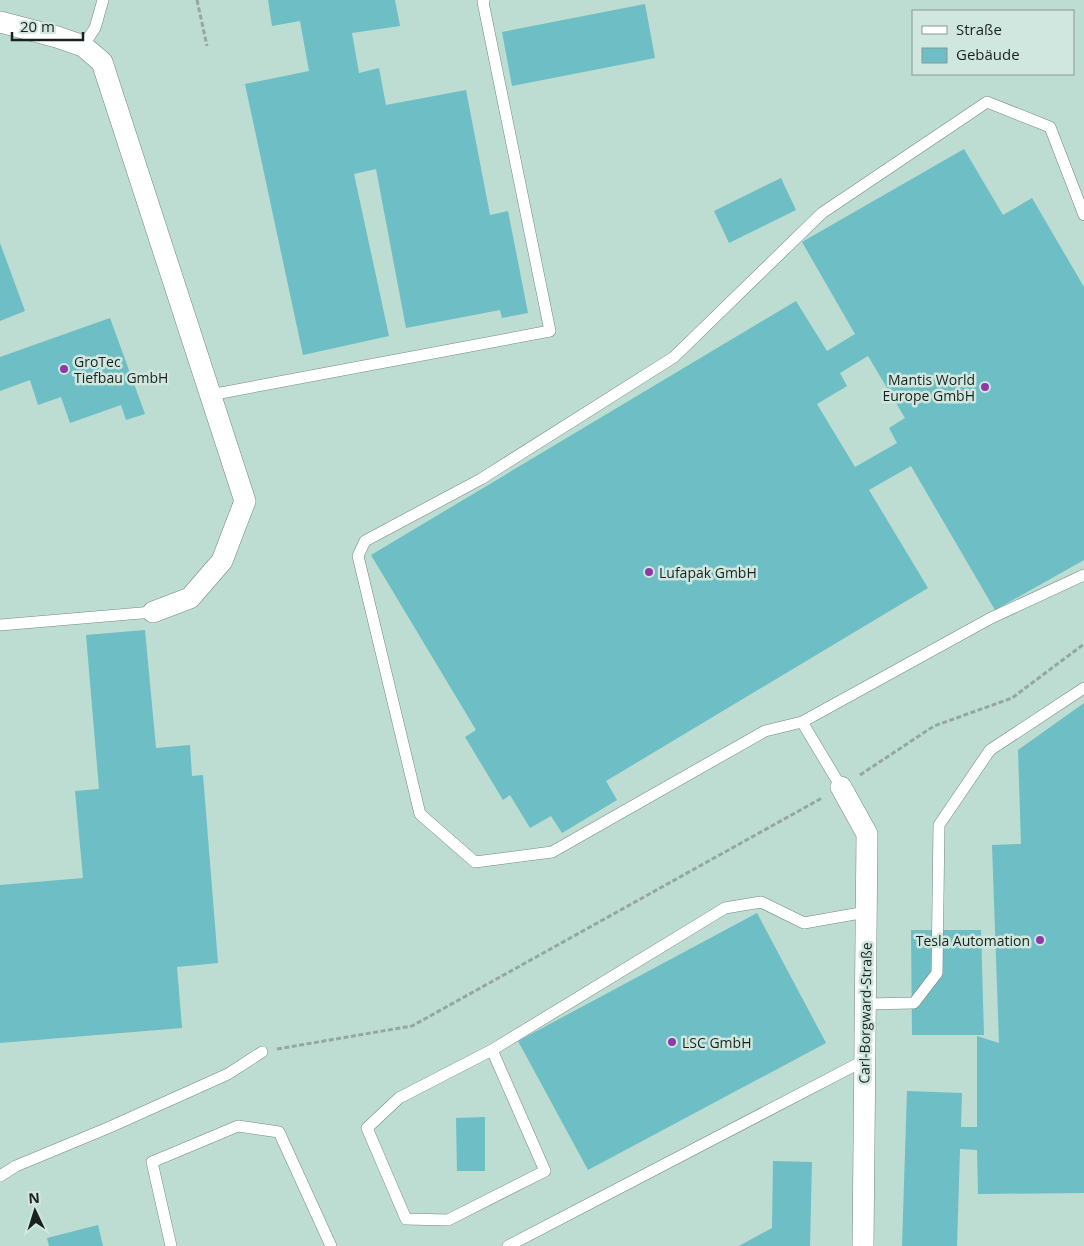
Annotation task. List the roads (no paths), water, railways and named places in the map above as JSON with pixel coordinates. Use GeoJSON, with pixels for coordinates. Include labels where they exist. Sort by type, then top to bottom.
{"type":"FeatureCollection","features":[{"type":"Feature","properties":{"kind":"street"},"geometry":{"type":"LineString","coordinates":[[0,22],[83,46],[102,62],[245,502],[222,561],[190,598],[153,612]]}},
{"type":"Feature","properties":{"kind":"street","name":"Carl-Borgward-Straße"},"geometry":{"type":"LineString","coordinates":[[841,787],[867,834],[863,1246]]}},
{"type":"Feature","properties":{"kind":"lane"},"geometry":{"type":"LineString","coordinates":[[83,46],[95,28],[103,0]]}},
{"type":"Feature","properties":{"kind":"lane"},"geometry":{"type":"LineString","coordinates":[[210,394],[550,331],[484,0]]}},
{"type":"Feature","properties":{"kind":"lane"},"geometry":{"type":"LineString","coordinates":[[1084,215],[1050,127],[987,102],[822,213],[674,357],[481,479],[365,541],[358,556],[420,814],[475,862],[552,852],[765,731],[802,722],[991,618],[1084,575]]}},
{"type":"Feature","properties":{"kind":"lane"},"geometry":{"type":"LineString","coordinates":[[0,625],[153,612]]}},
{"type":"Feature","properties":{"kind":"lane"},"geometry":{"type":"LineString","coordinates":[[865,1004],[914,1003],[937,973],[939,825],[990,750],[1084,688]]}},
{"type":"Feature","properties":{"kind":"lane"},"geometry":{"type":"LineString","coordinates":[[802,722],[841,787]]}},
{"type":"Feature","properties":{"kind":"lane"},"geometry":{"type":"LineString","coordinates":[[492,1050],[545,1171],[448,1220],[406,1219],[367,1128],[399,1098],[492,1050],[725,908],[761,902],[804,923],[866,912]]}},
{"type":"Feature","properties":{"kind":"lane"},"geometry":{"type":"LineString","coordinates":[[0,1176],[16,1166],[110,1127],[228,1074],[262,1052]]}},
{"type":"Feature","properties":{"kind":"lane"},"geometry":{"type":"LineString","coordinates":[[508,1246],[865,1060]]}},
{"type":"Feature","properties":{"kind":"lane"},"geometry":{"type":"LineString","coordinates":[[171,1246],[152,1162],[238,1126],[279,1132],[331,1246]]}},
{"type":"Feature","properties":{"kind":"place","name":"GroTec Tiefbau GmbH"},"geometry":{"type":"Point","coordinates":[64,369]}},
{"type":"Feature","properties":{"kind":"place","name":"Mantis World Europe GmbH"},"geometry":{"type":"Point","coordinates":[985,387]}},
{"type":"Feature","properties":{"kind":"place","name":"Lufapak GmbH"},"geometry":{"type":"Point","coordinates":[649,572]}},
{"type":"Feature","properties":{"kind":"place","name":"Tesla Automation"},"geometry":{"type":"Point","coordinates":[1040,940]}},
{"type":"Feature","properties":{"kind":"place","name":"LSC GmbH"},"geometry":{"type":"Point","coordinates":[672,1042]}}]}
